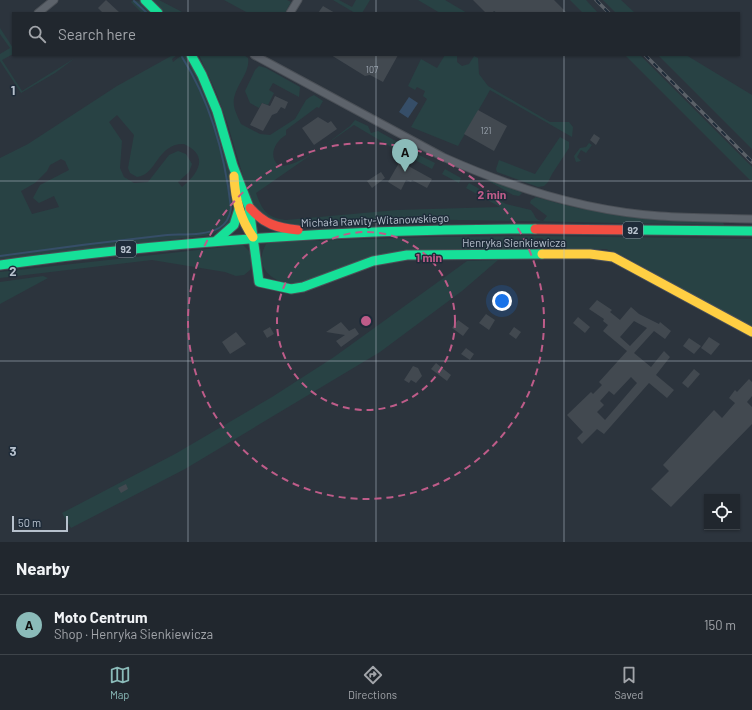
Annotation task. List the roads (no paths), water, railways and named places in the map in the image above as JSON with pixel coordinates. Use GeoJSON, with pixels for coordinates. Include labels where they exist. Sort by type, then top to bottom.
{"type":"FeatureCollection","features":[{"type":"Feature","properties":{"kind":"street"},"geometry":{"type":"LineString","coordinates":[[39,12],[54,0]]}},
{"type":"Feature","properties":{"kind":"street"},"geometry":{"type":"LineString","coordinates":[[145,0],[157,12]]}},
{"type":"Feature","properties":{"kind":"street"},"geometry":{"type":"LineString","coordinates":[[291,12],[298,0]]}},
{"type":"Feature","properties":{"kind":"street","name":"Henryka Sienkiewicza"},"geometry":{"type":"LineString","coordinates":[[192,56],[202,75],[217,111],[233,166],[249,207],[260,282],[291,289],[308,286],[373,261],[407,255],[539,253],[590,254],[613,257],[631,265],[752,332]]}},
{"type":"Feature","properties":{"kind":"street"},"geometry":{"type":"LineString","coordinates":[[264,57],[443,157],[461,165],[534,190],[590,206],[632,213],[661,216],[752,219]]}},
{"type":"Feature","properties":{"kind":"street","name":"Henryka Sienkiewicza"},"geometry":{"type":"LineString","coordinates":[[233,166],[242,220],[253,237]]}},
{"type":"Feature","properties":{"kind":"street","name":"Henryka Sienkiewicza"},"geometry":{"type":"LineString","coordinates":[[249,207],[257,217],[271,227],[326,233]]}},
{"type":"Feature","properties":{"kind":"street"},"geometry":{"type":"LineString","coordinates":[[217,240],[234,225],[239,209]]}},
{"type":"Feature","properties":{"kind":"street","name":"Michała Rawity-Witanowskiego"},"geometry":{"type":"LineString","coordinates":[[0,265],[217,240],[326,233],[505,229],[752,231]]}},
{"type":"Feature","properties":{"kind":"water"},"geometry":{"type":"Polygon","coordinates":[[[409,97],[418,103],[408,118],[399,112],[409,97]]]}},
{"type":"Feature","properties":{"kind":"waterway"},"geometry":{"type":"LineString","coordinates":[[134,1],[146,12]]}},
{"type":"Feature","properties":{"kind":"waterway"},"geometry":{"type":"LineString","coordinates":[[0,256],[146,237],[201,233],[213,231],[226,222],[231,208],[225,169],[215,130],[201,92],[182,57]]}},
{"type":"Feature","properties":{"kind":"railway"},"geometry":{"type":"LineString","coordinates":[[596,0],[608,12]]}},
{"type":"Feature","properties":{"kind":"railway"},"geometry":{"type":"LineString","coordinates":[[646,56],[752,162]]}},
{"type":"Feature","properties":{"kind":"place","name":"Moto Centrum"},"geometry":{"type":"Point","coordinates":[405,172]}}]}
